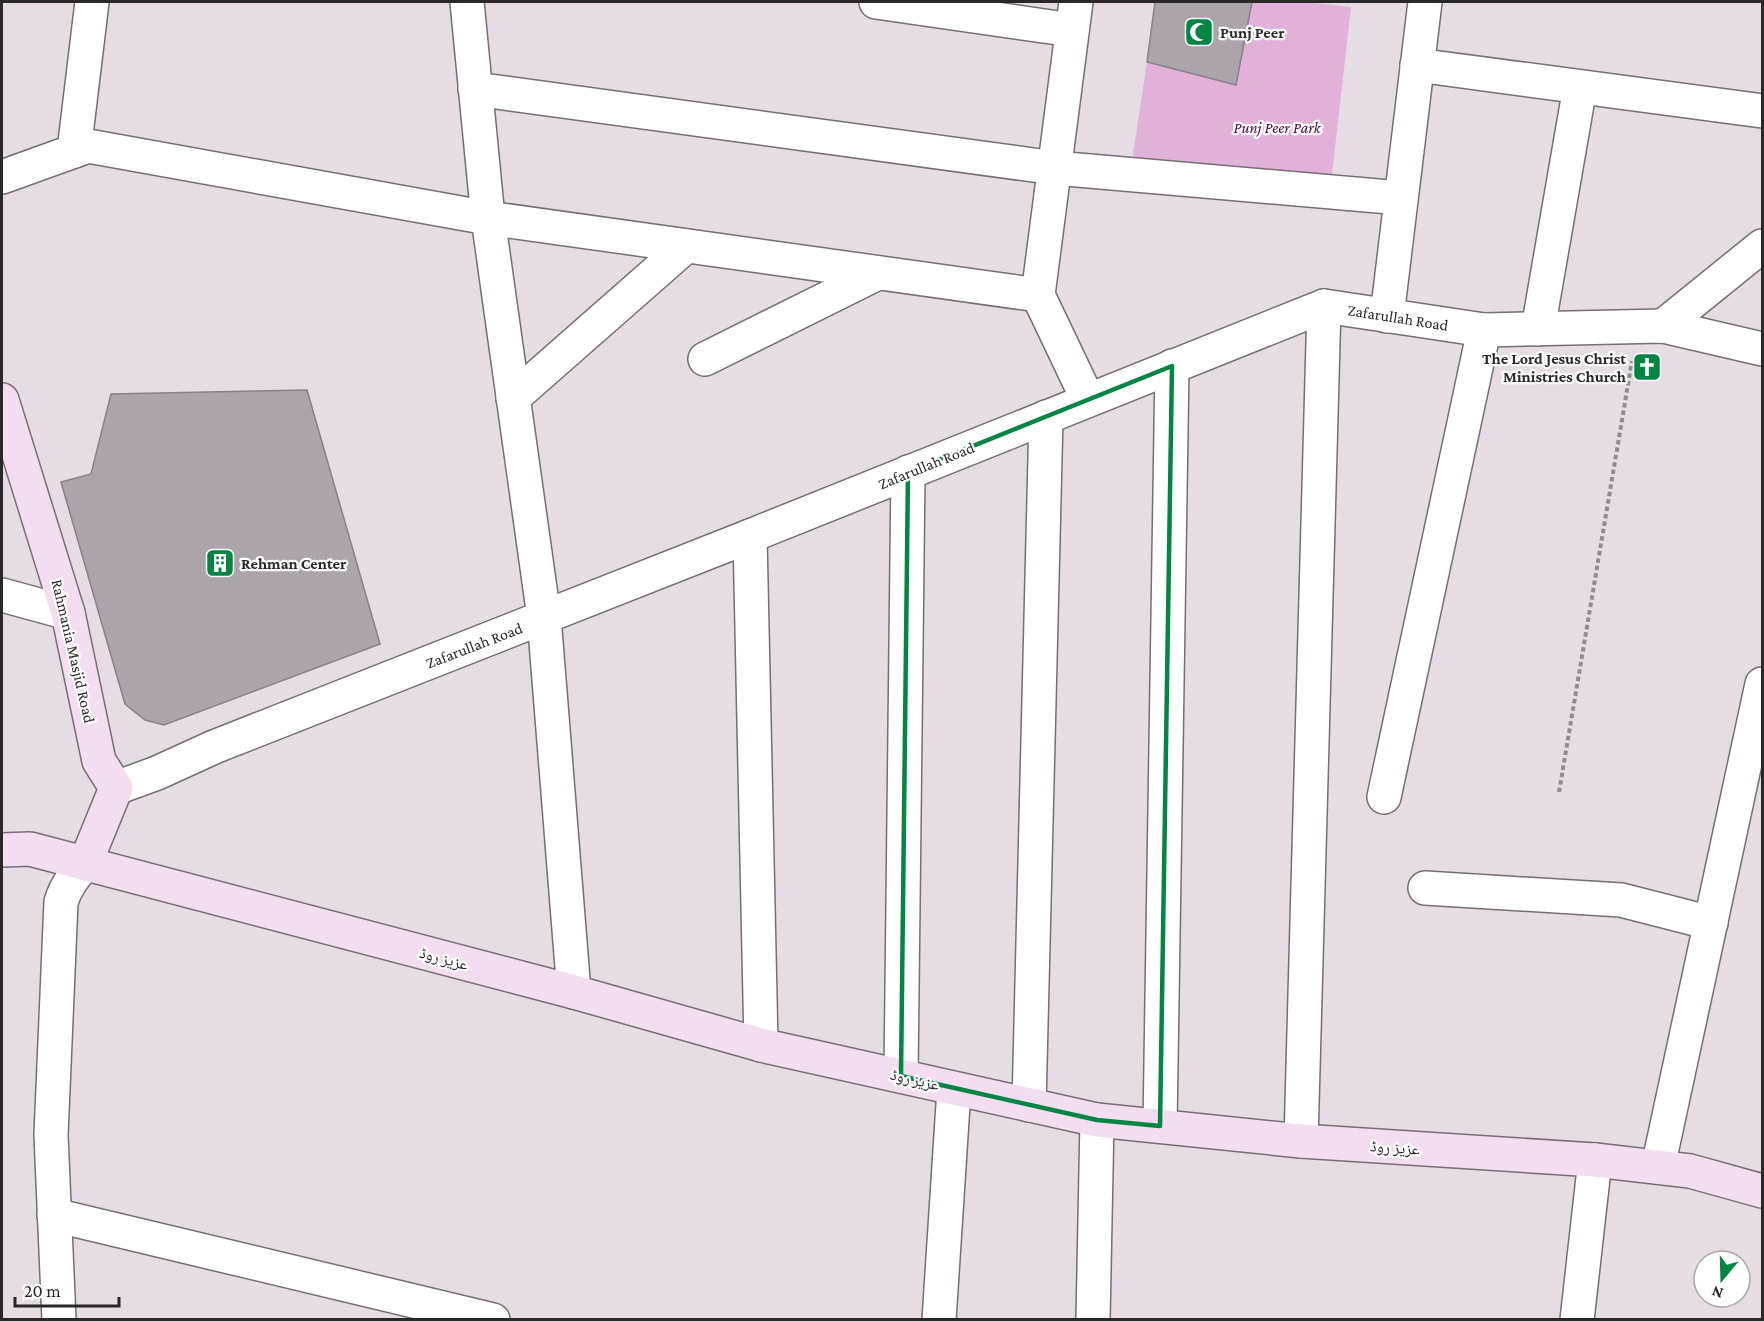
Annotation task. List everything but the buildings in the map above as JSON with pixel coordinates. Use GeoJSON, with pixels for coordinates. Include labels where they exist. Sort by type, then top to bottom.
{"type":"FeatureCollection","features":[{"type":"Feature","properties":{"kind":"main road","name":"Rahmania Masjid Road"},"geometry":{"type":"LineString","coordinates":[[2,400],[68,613],[99,761],[116,788]]}},
{"type":"Feature","properties":{"kind":"main road"},"geometry":{"type":"LineString","coordinates":[[85,864],[116,788]]}},
{"type":"Feature","properties":{"kind":"main road","name":"عزیز روڈ"},"geometry":{"type":"LineString","coordinates":[[2,850],[30,849],[574,992],[761,1045],[1097,1120],[1301,1142],[1595,1160],[1690,1171],[1762,1191]]}},
{"type":"Feature","properties":{"kind":"street"},"geometry":{"type":"LineString","coordinates":[[74,151],[92,2]]}},
{"type":"Feature","properties":{"kind":"street"},"geometry":{"type":"LineString","coordinates":[[466,2],[488,218],[544,617],[574,992]]}},
{"type":"Feature","properties":{"kind":"street"},"geometry":{"type":"LineString","coordinates":[[876,2],[1074,16],[1038,295],[1088,400]]}},
{"type":"Feature","properties":{"kind":"street"},"geometry":{"type":"LineString","coordinates":[[1387,316],[1425,2]]}},
{"type":"Feature","properties":{"kind":"street"},"geometry":{"type":"LineString","coordinates":[[1417,65],[1762,111]]}},
{"type":"Feature","properties":{"kind":"street"},"geometry":{"type":"LineString","coordinates":[[1538,329],[1580,87]]}},
{"type":"Feature","properties":{"kind":"street"},"geometry":{"type":"LineString","coordinates":[[475,89],[1055,168],[1401,198]]}},
{"type":"Feature","properties":{"kind":"street"},"geometry":{"type":"LineString","coordinates":[[2,177],[87,146],[488,218],[1038,295]]}},
{"type":"Feature","properties":{"kind":"street"},"geometry":{"type":"LineString","coordinates":[[513,398],[686,246]]}},
{"type":"Feature","properties":{"kind":"street"},"geometry":{"type":"LineString","coordinates":[[1650,326],[1762,246]]}},
{"type":"Feature","properties":{"kind":"street"},"geometry":{"type":"LineString","coordinates":[[705,359],[878,273]]}},
{"type":"Feature","properties":{"kind":"street"},"geometry":{"type":"LineString","coordinates":[[1301,1142],[1324,306]]}},
{"type":"Feature","properties":{"kind":"street","name":"Zafarullah Road"},"geometry":{"type":"LineString","coordinates":[[116,788],[1324,306],[1484,330],[1650,326],[1762,349]]}},
{"type":"Feature","properties":{"kind":"street"},"geometry":{"type":"LineString","coordinates":[[1384,797],[1484,330]]}},
{"type":"Feature","properties":{"kind":"street"},"geometry":{"type":"LineString","coordinates":[[1160,1126],[1172,366]]}},
{"type":"Feature","properties":{"kind":"street"},"geometry":{"type":"LineString","coordinates":[[1029,1105],[1046,417]]}},
{"type":"Feature","properties":{"kind":"street"},"geometry":{"type":"LineString","coordinates":[[901,1076],[908,472]]}},
{"type":"Feature","properties":{"kind":"street"},"geometry":{"type":"LineString","coordinates":[[750,536],[761,1045]]}},
{"type":"Feature","properties":{"kind":"street"},"geometry":{"type":"LineString","coordinates":[[2,594],[68,613]]}},
{"type":"Feature","properties":{"kind":"street"},"geometry":{"type":"LineString","coordinates":[[1658,1167],[1711,923],[1753,774],[1762,684]]}},
{"type":"Feature","properties":{"kind":"street"},"geometry":{"type":"LineString","coordinates":[[59,1320],[51,1135],[61,902],[65,889],[73,876],[85,864]]}},
{"type":"Feature","properties":{"kind":"street"},"geometry":{"type":"LineString","coordinates":[[1425,888],[1621,900],[1711,923]]}},
{"type":"Feature","properties":{"kind":"street"},"geometry":{"type":"LineString","coordinates":[[939,1320],[954,1089]]}},
{"type":"Feature","properties":{"kind":"street"},"geometry":{"type":"LineString","coordinates":[[1094,1320],[1097,1120]]}},
{"type":"Feature","properties":{"kind":"street"},"geometry":{"type":"LineString","coordinates":[[1577,1320],[1595,1160]]}},
{"type":"Feature","properties":{"kind":"street"},"geometry":{"type":"LineString","coordinates":[[54,1215],[493,1320]]}},
{"type":"Feature","properties":{"kind":"path"},"geometry":{"type":"LineString","coordinates":[[1559,792],[1650,326]]}},
{"type":"Feature","properties":{"kind":"highlighted area"},"geometry":{"type":"Polygon","coordinates":[[[1172,366],[1160,1126],[1097,1120],[901,1076],[908,472],[1172,366]]]}},
{"type":"Feature","properties":{"kind":"green space","name":"Punj Peer Park"},"geometry":{"type":"Polygon","coordinates":[[[1252,2],[1306,2],[1351,7],[1330,192],[1130,174],[1147,62],[1236,85],[1252,2]]]}},
{"type":"Feature","properties":{"kind":"place","name":"Punj Peer"},"geometry":{"type":"Point","coordinates":[1199,32]}},
{"type":"Feature","properties":{"kind":"place","name":"The Lord Jesus Christ Ministries Church"},"geometry":{"type":"Point","coordinates":[1647,367]}},
{"type":"Feature","properties":{"kind":"place","name":"Rehman Center"},"geometry":{"type":"Point","coordinates":[220,563]}}]}
